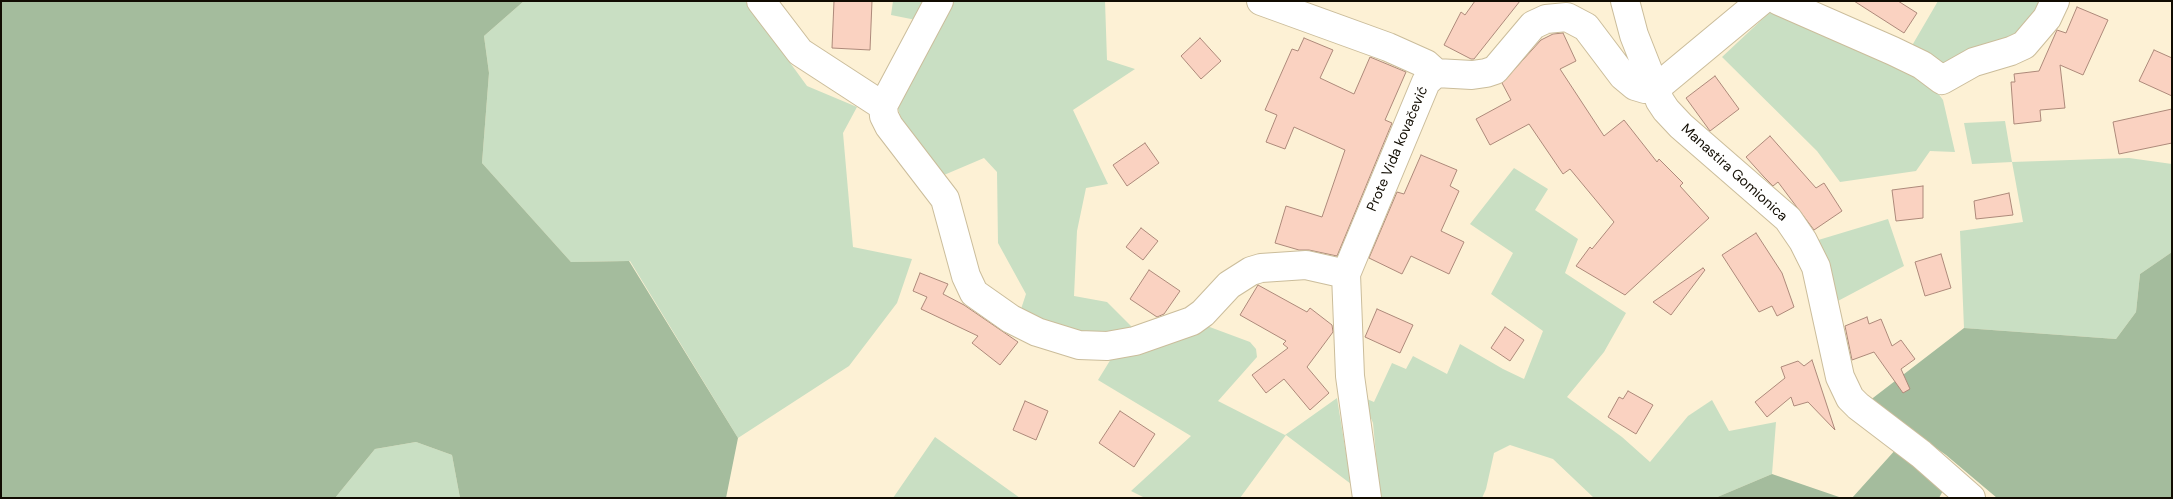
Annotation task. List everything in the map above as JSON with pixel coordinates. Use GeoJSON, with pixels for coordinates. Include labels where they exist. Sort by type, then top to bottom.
{"type":"FeatureCollection","features":[{"type":"Feature","properties":{"kind":"street"},"geometry":{"type":"LineString","coordinates":[[761,1],[800,52],[883,106]]}},
{"type":"Feature","properties":{"kind":"street"},"geometry":{"type":"LineString","coordinates":[[940,1],[883,106],[884,116],[904,149],[945,199],[966,276],[974,293],[1011,319],[1044,334],[1079,345],[1107,346],[1135,341],[1192,321],[1203,314],[1230,285],[1251,271],[1261,268],[1306,266],[1346,274]]}},
{"type":"Feature","properties":{"kind":"street"},"geometry":{"type":"LineString","coordinates":[[1261,1],[1388,47],[1426,64],[1436,73]]}},
{"type":"Feature","properties":{"kind":"street","name":"Manastira Gomionica"},"geometry":{"type":"LineString","coordinates":[[1625,1],[1634,35],[1660,101],[1673,118],[1788,219],[1803,241],[1816,267],[1840,377],[1850,398],[1972,498]]}},
{"type":"Feature","properties":{"kind":"street"},"geometry":{"type":"LineString","coordinates":[[1655,89],[1761,1]]}},
{"type":"Feature","properties":{"kind":"street"},"geometry":{"type":"LineString","coordinates":[[1779,1],[1893,50],[1922,65],[1942,80],[1974,62],[2024,45],[2047,18],[2056,1]]}},
{"type":"Feature","properties":{"kind":"street","name":"Prote Vida kovačević"},"geometry":{"type":"LineString","coordinates":[[1367,498],[1350,376],[1346,274],[1426,82],[1436,73],[1472,75],[1495,70],[1533,25],[1546,19],[1567,17],[1586,27],[1623,76],[1635,86],[1644,89],[1655,89]]}},
{"type":"Feature","properties":{"kind":"green space"},"geometry":{"type":"Polygon","coordinates":[[[1,1],[524,1],[484,36],[489,73],[482,163],[571,262],[629,261],[738,438],[726,498],[460,498],[452,455],[416,442],[375,449],[335,498],[1,498],[1,1]]]}},
{"type":"Feature","properties":{"kind":"green space"},"geometry":{"type":"Polygon","coordinates":[[[524,1],[745,1],[807,86],[857,107],[843,133],[853,247],[912,259],[897,303],[849,366],[738,438],[630,261],[571,262],[482,163],[489,73],[484,36],[524,1]]]}},
{"type":"Feature","properties":{"kind":"green space"},"geometry":{"type":"Polygon","coordinates":[[[893,1],[926,1],[916,20],[891,15],[893,1]]]}},
{"type":"Feature","properties":{"kind":"green space"},"geometry":{"type":"Polygon","coordinates":[[[954,1],[1105,1],[1107,60],[1135,69],[1073,110],[1108,184],[1086,188],[1077,231],[1074,296],[1107,302],[1139,334],[1072,337],[1020,312],[1026,294],[998,243],[997,172],[984,158],[944,175],[922,151],[902,122],[898,108],[954,1]]]}},
{"type":"Feature","properties":{"kind":"green space"},"geometry":{"type":"Polygon","coordinates":[[[1938,1],[2048,1],[2029,29],[1948,71],[1910,49],[1938,1]]]}},
{"type":"Feature","properties":{"kind":"green space"},"geometry":{"type":"Polygon","coordinates":[[[1770,12],[1778,13],[1927,78],[1943,100],[1955,152],[1930,151],[1916,171],[1840,182],[1817,151],[1722,57],[1770,12]]]}},
{"type":"Feature","properties":{"kind":"green space"},"geometry":{"type":"Polygon","coordinates":[[[2005,121],[2012,162],[1972,164],[1964,123],[2005,121]]]}},
{"type":"Feature","properties":{"kind":"green space"},"geometry":{"type":"Polygon","coordinates":[[[2129,158],[2172,164],[2172,252],[2140,274],[2136,312],[2116,339],[1964,328],[1960,231],[2023,222],[2012,162],[2129,158]]]}},
{"type":"Feature","properties":{"kind":"green space"},"geometry":{"type":"Polygon","coordinates":[[[1514,168],[1548,189],[1535,210],[1578,239],[1565,273],[1626,313],[1604,352],[1567,397],[1622,437],[1650,462],[1688,416],[1712,400],[1729,431],[1776,422],[1772,474],[1715,498],[1594,498],[1553,459],[1510,445],[1494,453],[1486,489],[1482,498],[1380,498],[1373,423],[1362,397],[1374,402],[1392,363],[1406,369],[1413,356],[1447,374],[1460,344],[1524,379],[1543,331],[1491,294],[1513,253],[1470,224],[1514,168]]]}},
{"type":"Feature","properties":{"kind":"green space"},"geometry":{"type":"Polygon","coordinates":[[[1888,219],[1904,266],[1836,302],[1815,241],[1888,219]]]}},
{"type":"Feature","properties":{"kind":"green space"},"geometry":{"type":"Polygon","coordinates":[[[2172,252],[2172,498],[1997,498],[1946,455],[1869,401],[1964,328],[2116,339],[2136,312],[2140,274],[2172,252]]]}},
{"type":"Feature","properties":{"kind":"green space"},"geometry":{"type":"Polygon","coordinates":[[[1207,326],[1250,342],[1256,349],[1257,357],[1218,401],[1285,435],[1337,398],[1351,484],[1286,435],[1240,498],[1145,498],[1131,491],[1191,436],[1098,380],[1114,354],[1207,326]]]}},
{"type":"Feature","properties":{"kind":"green space"},"geometry":{"type":"Polygon","coordinates":[[[935,437],[1020,498],[893,498],[935,437]]]}},
{"type":"Feature","properties":{"kind":"green space"},"geometry":{"type":"Polygon","coordinates":[[[416,442],[452,455],[460,498],[335,498],[375,449],[416,442]]]}},
{"type":"Feature","properties":{"kind":"green space"},"geometry":{"type":"Polygon","coordinates":[[[1897,448],[1944,489],[1939,498],[1852,498],[1897,448]]]}},
{"type":"Feature","properties":{"kind":"green space"},"geometry":{"type":"Polygon","coordinates":[[[1772,474],[1842,498],[1715,498],[1772,474]]]}},
{"type":"Feature","properties":{"kind":"building"},"geometry":{"type":"Polygon","coordinates":[[[834,1],[872,1],[870,50],[832,48],[834,1]]]}},
{"type":"Feature","properties":{"kind":"building"},"geometry":{"type":"Polygon","coordinates":[[[1475,1],[1520,1],[1474,59],[1471,59],[1444,45],[1461,12],[1465,15],[1475,1]]]}},
{"type":"Feature","properties":{"kind":"building"},"geometry":{"type":"Polygon","coordinates":[[[1854,1],[1898,1],[1917,13],[1904,33],[1854,1]]]}},
{"type":"Feature","properties":{"kind":"building"},"geometry":{"type":"Polygon","coordinates":[[[2077,7],[2108,20],[2083,75],[2060,65],[2065,108],[2040,110],[2041,121],[2014,124],[2011,82],[2015,82],[2014,74],[2039,71],[2057,30],[2066,33],[2077,7]]]}},
{"type":"Feature","properties":{"kind":"building"},"geometry":{"type":"Polygon","coordinates":[[[1563,33],[1576,61],[1560,69],[1604,136],[1624,120],[1657,162],[1659,159],[1683,183],[1680,186],[1709,218],[1625,295],[1576,266],[1590,247],[1592,249],[1614,222],[1570,169],[1563,174],[1529,124],[1490,145],[1476,119],[1511,100],[1502,83],[1541,40],[1553,34],[1563,33]]]}},
{"type":"Feature","properties":{"kind":"building"},"geometry":{"type":"Polygon","coordinates":[[[1200,38],[1221,61],[1201,79],[1181,56],[1200,38]]]}},
{"type":"Feature","properties":{"kind":"building"},"geometry":{"type":"Polygon","coordinates":[[[1304,38],[1333,50],[1320,78],[1354,94],[1370,57],[1406,72],[1385,120],[1392,123],[1337,256],[1309,250],[1299,250],[1275,243],[1286,206],[1322,217],[1345,150],[1294,127],[1285,149],[1266,142],[1277,115],[1265,110],[1292,49],[1298,51],[1304,38]]]}},
{"type":"Feature","properties":{"kind":"building"},"geometry":{"type":"Polygon","coordinates":[[[2154,50],[2172,58],[2172,96],[2139,81],[2154,50]]]}},
{"type":"Feature","properties":{"kind":"building"},"geometry":{"type":"Polygon","coordinates":[[[1715,76],[1739,109],[1710,131],[1686,98],[1715,76]]]}},
{"type":"Feature","properties":{"kind":"building"},"geometry":{"type":"Polygon","coordinates":[[[2172,109],[2172,143],[2119,154],[2113,122],[2172,109]]]}},
{"type":"Feature","properties":{"kind":"building"},"geometry":{"type":"Polygon","coordinates":[[[1770,136],[1816,188],[1824,183],[1842,211],[1814,230],[1778,182],[1773,186],[1746,157],[1770,136]]]}},
{"type":"Feature","properties":{"kind":"building"},"geometry":{"type":"Polygon","coordinates":[[[1145,143],[1159,163],[1127,186],[1113,165],[1145,143]]]}},
{"type":"Feature","properties":{"kind":"building"},"geometry":{"type":"Polygon","coordinates":[[[1421,155],[1457,170],[1450,186],[1459,191],[1441,231],[1464,242],[1449,274],[1411,256],[1402,274],[1369,258],[1397,192],[1404,194],[1421,155]]]}},
{"type":"Feature","properties":{"kind":"building"},"geometry":{"type":"Polygon","coordinates":[[[1923,186],[1923,218],[1896,221],[1892,190],[1923,186]]]}},
{"type":"Feature","properties":{"kind":"building"},"geometry":{"type":"Polygon","coordinates":[[[2009,193],[2013,215],[1976,219],[1974,201],[2009,193]]]}},
{"type":"Feature","properties":{"kind":"building"},"geometry":{"type":"Polygon","coordinates":[[[1141,228],[1158,241],[1143,260],[1126,247],[1141,228]]]}},
{"type":"Feature","properties":{"kind":"building"},"geometry":{"type":"Polygon","coordinates":[[[1756,233],[1782,273],[1794,307],[1777,316],[1772,306],[1759,312],[1722,255],[1756,233]]]}},
{"type":"Feature","properties":{"kind":"building"},"geometry":{"type":"Polygon","coordinates":[[[1941,254],[1951,288],[1925,296],[1915,262],[1941,254]]]}},
{"type":"Feature","properties":{"kind":"building"},"geometry":{"type":"Polygon","coordinates":[[[1703,268],[1705,270],[1671,315],[1653,302],[1703,268]]]}},
{"type":"Feature","properties":{"kind":"building"},"geometry":{"type":"Polygon","coordinates":[[[1149,270],[1180,291],[1164,314],[1157,317],[1130,299],[1149,270]]]}},
{"type":"Feature","properties":{"kind":"building"},"geometry":{"type":"Polygon","coordinates":[[[920,273],[948,284],[943,294],[964,305],[1018,342],[1000,365],[972,343],[978,336],[921,309],[927,297],[913,291],[920,273]]]}},
{"type":"Feature","properties":{"kind":"building"},"geometry":{"type":"Polygon","coordinates":[[[1258,285],[1307,312],[1310,308],[1332,325],[1333,332],[1307,367],[1329,393],[1310,410],[1284,379],[1266,393],[1252,375],[1288,348],[1283,344],[1286,341],[1240,315],[1258,285]]]}},
{"type":"Feature","properties":{"kind":"building"},"geometry":{"type":"Polygon","coordinates":[[[1377,309],[1413,325],[1400,353],[1365,337],[1377,309]]]}},
{"type":"Feature","properties":{"kind":"building"},"geometry":{"type":"Polygon","coordinates":[[[1867,317],[1869,324],[1881,319],[1892,346],[1901,340],[1915,359],[1901,369],[1910,389],[1903,393],[1874,352],[1852,360],[1845,326],[1867,317]]]}},
{"type":"Feature","properties":{"kind":"building"},"geometry":{"type":"Polygon","coordinates":[[[1505,327],[1524,340],[1510,361],[1491,348],[1505,327]]]}},
{"type":"Feature","properties":{"kind":"building"},"geometry":{"type":"Polygon","coordinates":[[[1812,360],[1835,430],[1808,402],[1794,406],[1791,397],[1767,417],[1755,402],[1785,378],[1781,367],[1798,361],[1804,366],[1812,360]]]}},
{"type":"Feature","properties":{"kind":"building"},"geometry":{"type":"Polygon","coordinates":[[[1628,391],[1653,405],[1636,434],[1608,417],[1619,397],[1623,399],[1628,391]]]}},
{"type":"Feature","properties":{"kind":"building"},"geometry":{"type":"Polygon","coordinates":[[[1025,401],[1048,411],[1036,440],[1013,430],[1025,401]]]}},
{"type":"Feature","properties":{"kind":"building"},"geometry":{"type":"Polygon","coordinates":[[[1120,411],[1155,434],[1134,467],[1099,443],[1120,411]]]}}]}
